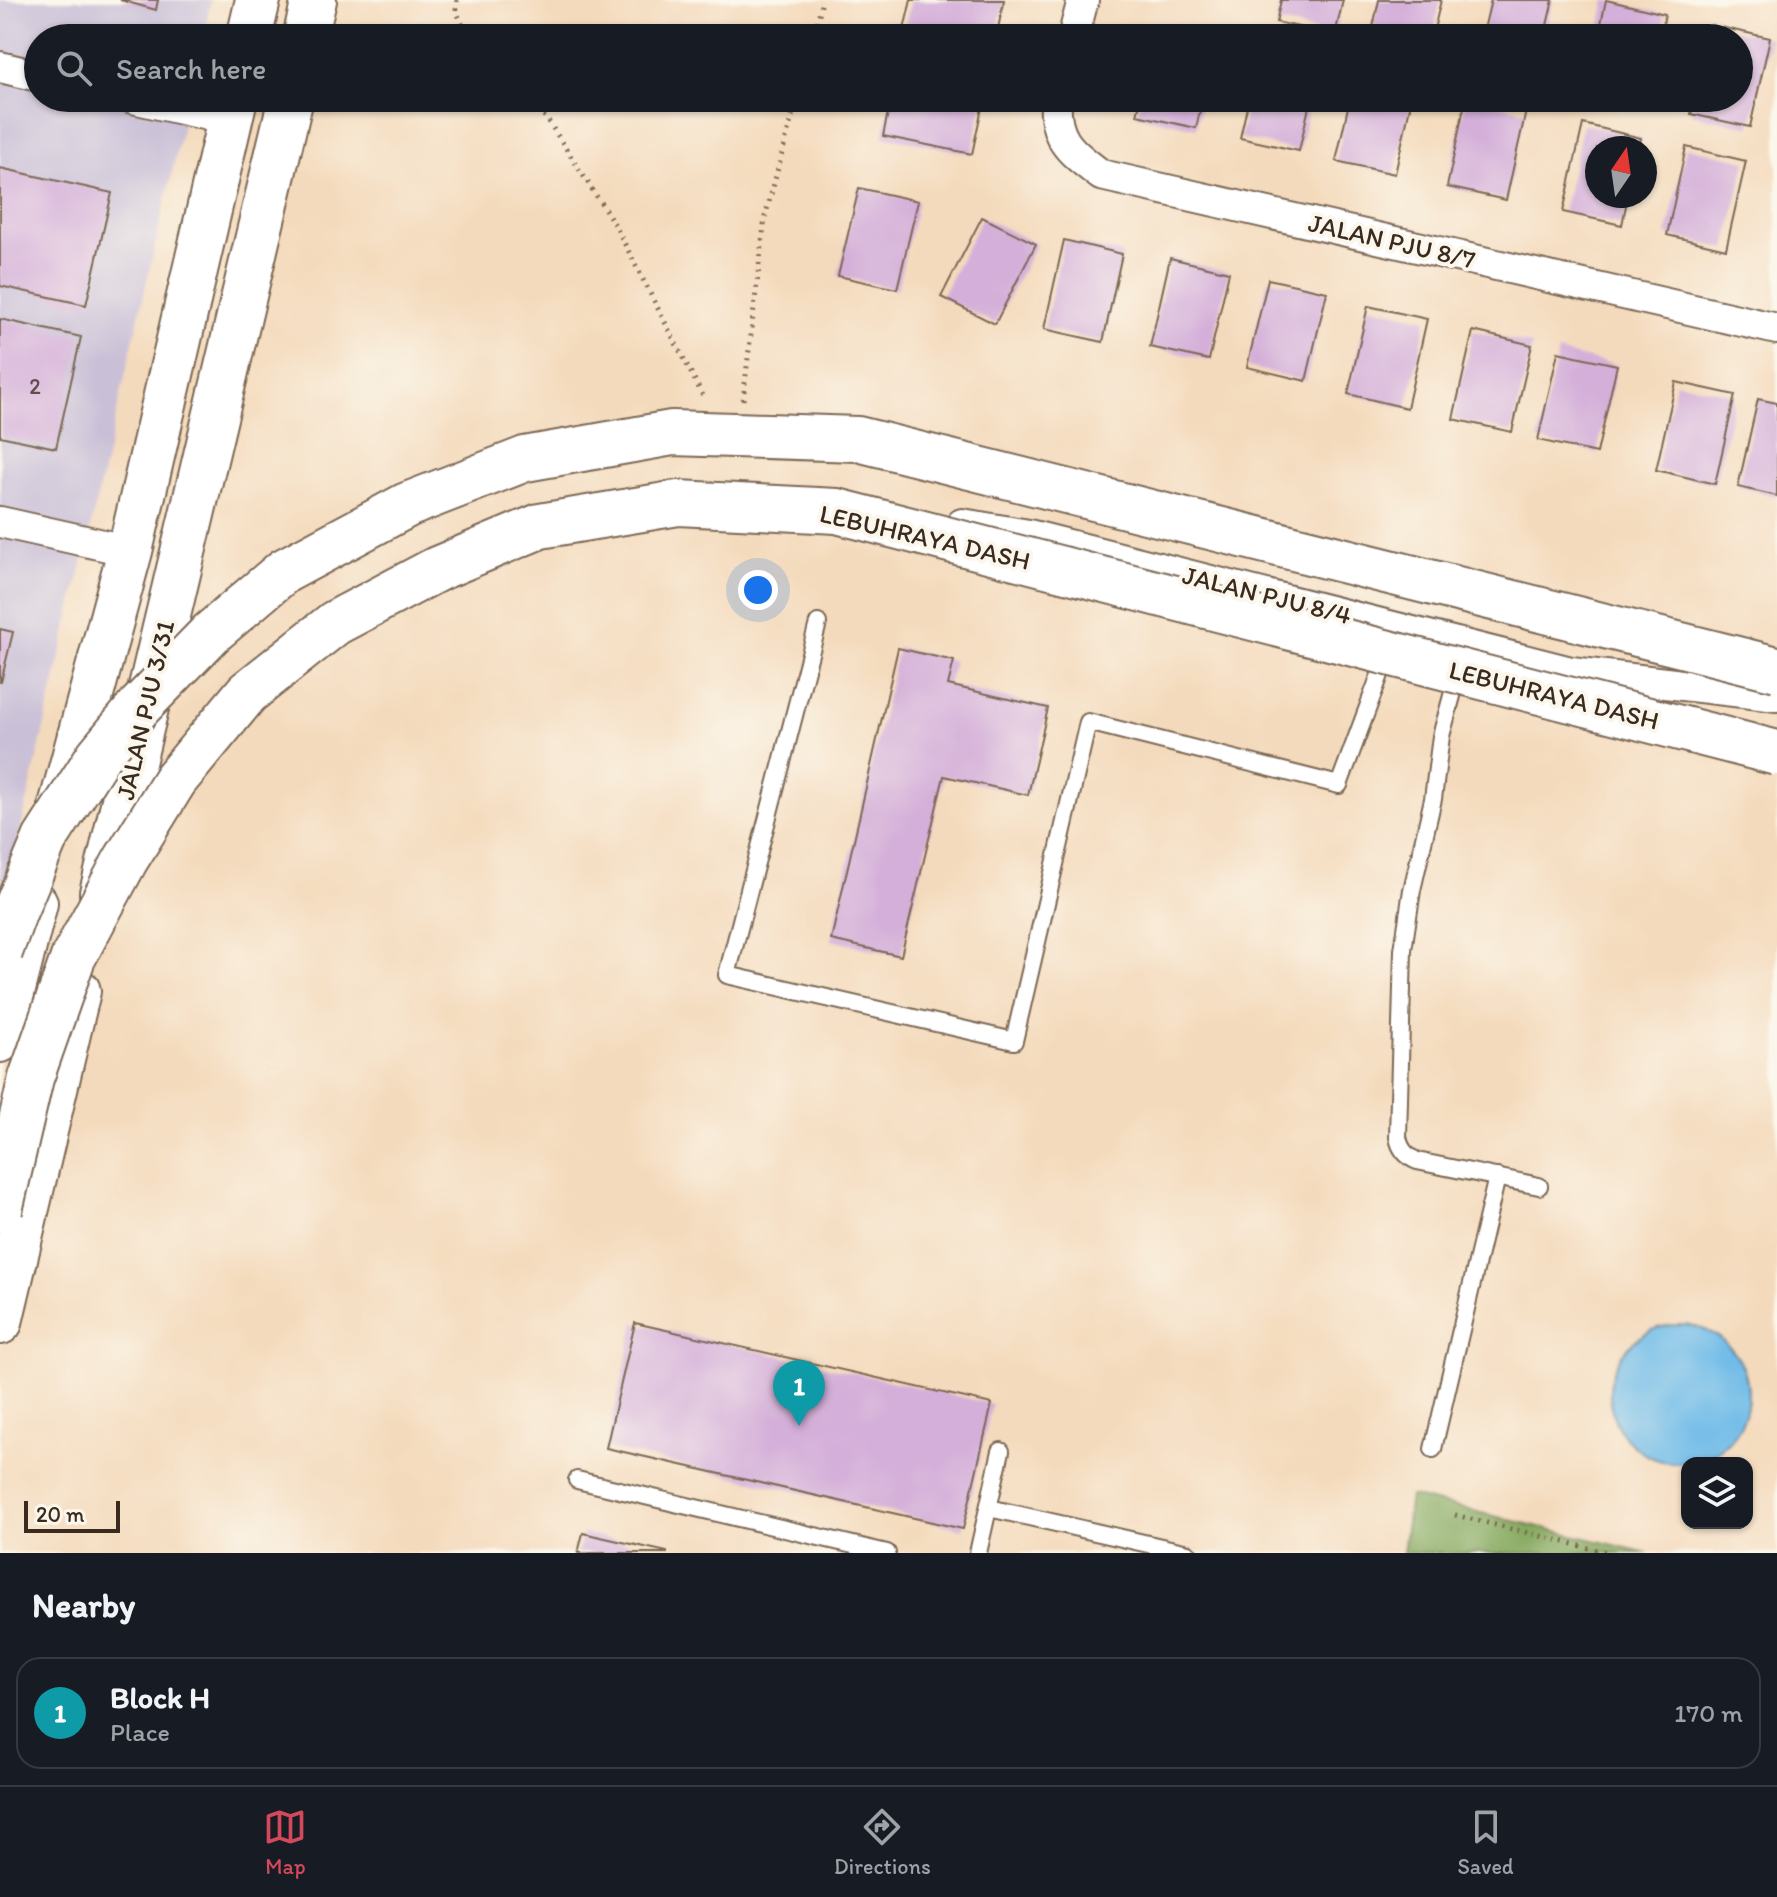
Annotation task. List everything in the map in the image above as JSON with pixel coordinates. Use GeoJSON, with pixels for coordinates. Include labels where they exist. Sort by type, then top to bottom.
{"type":"FeatureCollection","features":[{"type":"Feature","properties":{"kind":"main road"},"geometry":{"type":"LineString","coordinates":[[252,24],[258,0]]}},
{"type":"Feature","properties":{"kind":"main road"},"geometry":{"type":"LineString","coordinates":[[308,24],[314,0]]}},
{"type":"Feature","properties":{"kind":"main road","name":"JALAN PJU 3/31"},"geometry":{"type":"LineString","coordinates":[[0,1040],[4,977],[130,551],[231,112]]}},
{"type":"Feature","properties":{"kind":"main road","name":"JALAN PJU 3/31"},"geometry":{"type":"LineString","coordinates":[[0,1322],[288,112]]}},
{"type":"Feature","properties":{"kind":"main road"},"geometry":{"type":"LineString","coordinates":[[4,977],[45,839],[99,755],[139,707],[211,633],[284,571],[407,505],[525,459],[672,433],[858,439],[1777,669]]}},
{"type":"Feature","properties":{"kind":"main road","name":"LEBUHRAYA DASH"},"geometry":{"type":"LineString","coordinates":[[0,1210],[31,1078],[73,958],[125,861],[175,780],[247,693],[335,623],[437,569],[540,526],[678,503],[837,511],[1777,753]]}},
{"type":"Feature","properties":{"kind":"street"},"geometry":{"type":"LineString","coordinates":[[1077,24],[1083,0]]}},
{"type":"Feature","properties":{"kind":"street"},"geometry":{"type":"LineString","coordinates":[[0,67],[24,73]]}},
{"type":"Feature","properties":{"kind":"street","name":"JALAN PJU 8/7"},"geometry":{"type":"LineString","coordinates":[[1056,112],[1061,138],[1074,154],[1101,175],[1777,329]]}},
{"type":"Feature","properties":{"kind":"street","name":"JALAN PJU 8/4"},"geometry":{"type":"LineString","coordinates":[[758,489],[1029,535],[1571,672],[1777,696]]}},
{"type":"Feature","properties":{"kind":"street"},"geometry":{"type":"LineString","coordinates":[[0,522],[130,551]]}},
{"type":"Feature","properties":{"kind":"street"},"geometry":{"type":"LineString","coordinates":[[4,977],[75,1004]]}},
{"type":"Feature","properties":{"kind":"lane"},"geometry":{"type":"LineString","coordinates":[[818,623],[727,975],[1014,1041],[1088,722],[1339,785],[1397,628]]}},
{"type":"Feature","properties":{"kind":"lane"},"geometry":{"type":"LineString","coordinates":[[1466,646],[1441,736],[1433,799],[1412,890],[1403,950],[1399,1145],[1417,1161],[1539,1186]]}},
{"type":"Feature","properties":{"kind":"lane"},"geometry":{"type":"LineString","coordinates":[[1433,1449],[1497,1177]]}},
{"type":"Feature","properties":{"kind":"lane"},"geometry":{"type":"LineString","coordinates":[[978,1553],[1001,1451]]}},
{"type":"Feature","properties":{"kind":"lane"},"geometry":{"type":"LineString","coordinates":[[577,1480],[887,1553]]}},
{"type":"Feature","properties":{"kind":"lane"},"geometry":{"type":"LineString","coordinates":[[989,1508],[1188,1553]]}},
{"type":"Feature","properties":{"kind":"path"},"geometry":{"type":"LineString","coordinates":[[457,0],[456,10],[462,24]]}},
{"type":"Feature","properties":{"kind":"path"},"geometry":{"type":"LineString","coordinates":[[817,24],[822,0]]}},
{"type":"Feature","properties":{"kind":"path"},"geometry":{"type":"LineString","coordinates":[[540,112],[615,225],[708,404]]}},
{"type":"Feature","properties":{"kind":"path"},"geometry":{"type":"LineString","coordinates":[[741,413],[765,217],[793,112]]}},
{"type":"Feature","properties":{"kind":"path"},"geometry":{"type":"LineString","coordinates":[[1455,1515],[1610,1553]]}},
{"type":"Feature","properties":{"kind":"shaded area"},"geometry":{"type":"Polygon","coordinates":[[[0,0],[211,0],[206,24],[24,24],[24,112],[186,112],[0,920],[0,0]]]}},
{"type":"Feature","properties":{"kind":"green space"},"geometry":{"type":"Polygon","coordinates":[[[1410,1496],[1648,1553],[1403,1553],[1410,1496]]]}},
{"type":"Feature","properties":{"kind":"water"},"geometry":{"type":"Polygon","coordinates":[[[1666,1326],[1692,1326],[1717,1337],[1736,1356],[1747,1381],[1747,1407],[1743,1420],[1728,1443],[1707,1457],[1681,1457],[1681,1463],[1653,1458],[1630,1443],[1615,1420],[1611,1407],[1611,1381],[1622,1356],[1641,1337],[1666,1326]]]}},
{"type":"Feature","properties":{"kind":"building"},"geometry":{"type":"Polygon","coordinates":[[[120,0],[158,0],[156,10],[120,0]]]}},
{"type":"Feature","properties":{"kind":"building"},"geometry":{"type":"Polygon","coordinates":[[[911,0],[1004,0],[999,24],[905,24],[911,0]]]}},
{"type":"Feature","properties":{"kind":"building"},"geometry":{"type":"Polygon","coordinates":[[[1281,0],[1343,0],[1338,24],[1276,22],[1281,0]]]}},
{"type":"Feature","properties":{"kind":"building"},"geometry":{"type":"Polygon","coordinates":[[[1379,0],[1441,0],[1435,24],[1374,24],[1379,0]]]}},
{"type":"Feature","properties":{"kind":"building"},"geometry":{"type":"Polygon","coordinates":[[[1491,0],[1553,0],[1547,24],[1485,24],[1491,0]]]}},
{"type":"Feature","properties":{"kind":"building"},"geometry":{"type":"Polygon","coordinates":[[[1606,0],[1665,14],[1663,24],[1601,24],[1606,0]]]}},
{"type":"Feature","properties":{"kind":"building"},"geometry":{"type":"Polygon","coordinates":[[[1753,34],[1770,38],[1750,127],[1691,114],[1753,112],[1753,34]]]}},
{"type":"Feature","properties":{"kind":"building"},"geometry":{"type":"Polygon","coordinates":[[[888,112],[981,112],[972,154],[883,136],[888,112]]]}},
{"type":"Feature","properties":{"kind":"building"},"geometry":{"type":"Polygon","coordinates":[[[1138,112],[1200,112],[1196,128],[1137,115],[1138,112]]]}},
{"type":"Feature","properties":{"kind":"building"},"geometry":{"type":"Polygon","coordinates":[[[1246,112],[1308,112],[1299,151],[1240,138],[1246,112]]]}},
{"type":"Feature","properties":{"kind":"building"},"geometry":{"type":"Polygon","coordinates":[[[1347,112],[1409,112],[1395,174],[1336,161],[1347,112]]]}},
{"type":"Feature","properties":{"kind":"building"},"geometry":{"type":"Polygon","coordinates":[[[1463,112],[1526,112],[1506,200],[1447,187],[1463,112]]]}},
{"type":"Feature","properties":{"kind":"building"},"geometry":{"type":"Polygon","coordinates":[[[1583,124],[1633,136],[1585,136],[1585,208],[1626,208],[1622,225],[1563,212],[1583,124]]]}},
{"type":"Feature","properties":{"kind":"building"},"geometry":{"type":"Polygon","coordinates":[[[1686,147],[1746,161],[1726,249],[1667,235],[1686,147]]]}},
{"type":"Feature","properties":{"kind":"building"},"geometry":{"type":"Polygon","coordinates":[[[0,168],[112,193],[86,305],[0,286],[0,168]]]}},
{"type":"Feature","properties":{"kind":"building"},"geometry":{"type":"Polygon","coordinates":[[[859,188],[918,201],[897,289],[838,276],[859,188]]]}},
{"type":"Feature","properties":{"kind":"building"},"geometry":{"type":"Polygon","coordinates":[[[982,217],[1036,244],[995,324],[941,297],[982,217]]]}},
{"type":"Feature","properties":{"kind":"building"},"geometry":{"type":"Polygon","coordinates":[[[1064,240],[1122,254],[1103,342],[1044,329],[1064,240]]]}},
{"type":"Feature","properties":{"kind":"building"},"geometry":{"type":"Polygon","coordinates":[[[1170,258],[1229,272],[1209,360],[1150,347],[1170,258]]]}},
{"type":"Feature","properties":{"kind":"building"},"geometry":{"type":"Polygon","coordinates":[[[1268,279],[1327,292],[1306,381],[1247,367],[1268,279]]]}},
{"type":"Feature","properties":{"kind":"building"},"geometry":{"type":"Polygon","coordinates":[[[1368,306],[1427,319],[1407,408],[1348,394],[1368,306]]]}},
{"type":"Feature","properties":{"kind":"building"},"geometry":{"type":"Polygon","coordinates":[[[0,319],[81,337],[56,448],[0,436],[0,319]]]}},
{"type":"Feature","properties":{"kind":"building"},"geometry":{"type":"Polygon","coordinates":[[[1473,331],[1532,345],[1512,432],[1453,419],[1473,331]]]}},
{"type":"Feature","properties":{"kind":"building"},"geometry":{"type":"Polygon","coordinates":[[[1558,352],[1617,365],[1597,453],[1538,440],[1558,352]]]}},
{"type":"Feature","properties":{"kind":"building"},"geometry":{"type":"Polygon","coordinates":[[[1676,382],[1735,395],[1715,484],[1656,470],[1676,382]]]}},
{"type":"Feature","properties":{"kind":"building"},"geometry":{"type":"Polygon","coordinates":[[[1758,399],[1777,403],[1777,496],[1738,487],[1758,399]]]}},
{"type":"Feature","properties":{"kind":"building"},"geometry":{"type":"Polygon","coordinates":[[[0,629],[13,632],[1,682],[0,682],[0,629]]]}},
{"type":"Feature","properties":{"kind":"building"},"geometry":{"type":"Polygon","coordinates":[[[898,648],[954,661],[948,685],[1048,708],[1028,795],[944,776],[901,956],[831,940],[898,648]]]}},
{"type":"Feature","properties":{"kind":"building"},"geometry":{"type":"Polygon","coordinates":[[[635,1323],[992,1404],[963,1529],[606,1448],[635,1323]]]}},
{"type":"Feature","properties":{"kind":"building"},"geometry":{"type":"Polygon","coordinates":[[[583,1533],[667,1552],[667,1553],[578,1553],[583,1533]]]}},
{"type":"Feature","properties":{"kind":"place","name":"Block H"},"geometry":{"type":"Point","coordinates":[799,1426]}}]}
